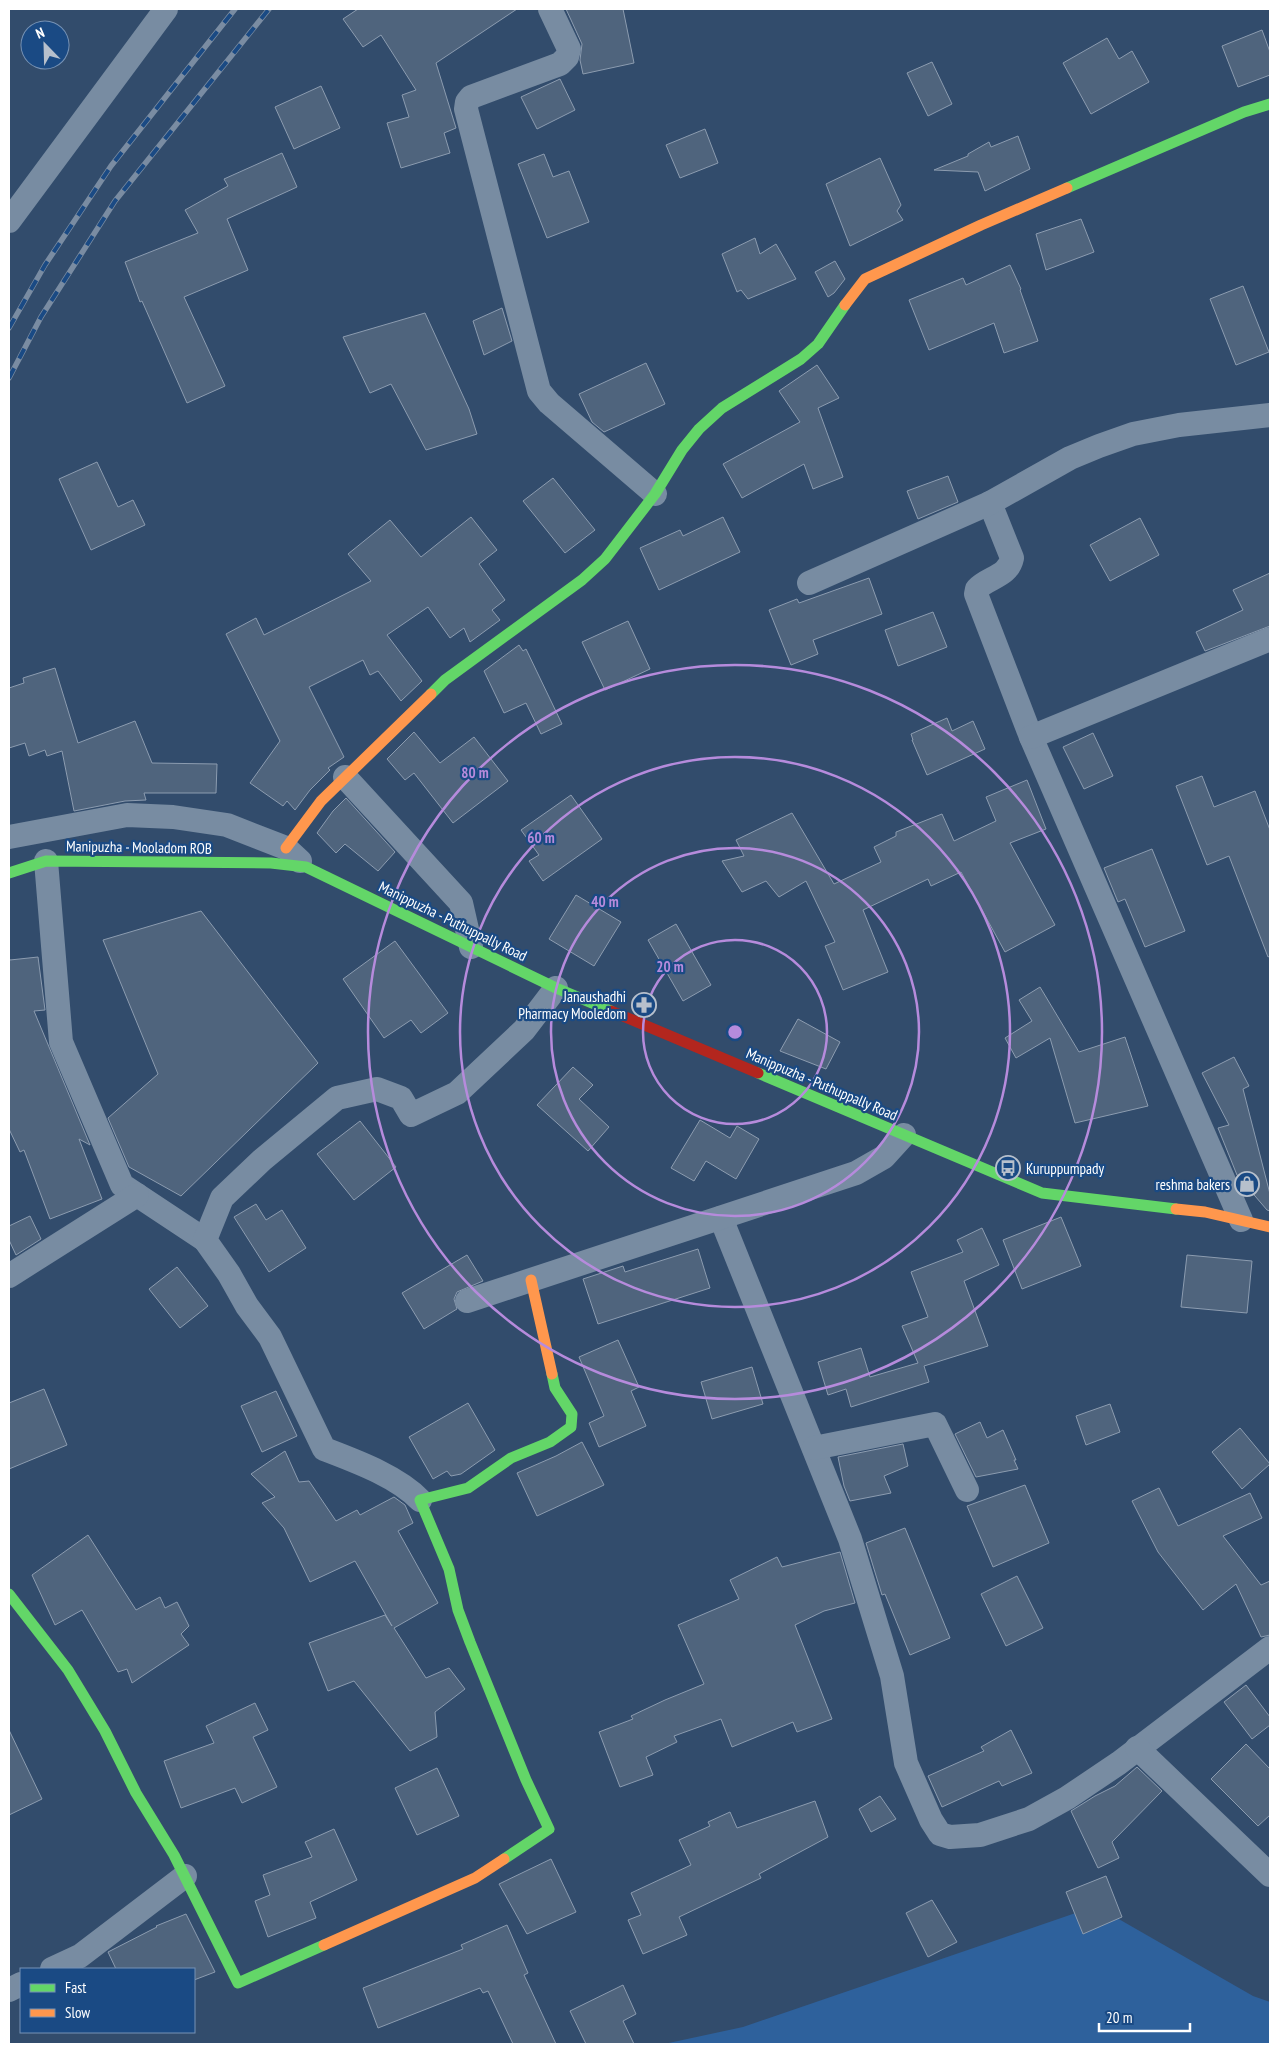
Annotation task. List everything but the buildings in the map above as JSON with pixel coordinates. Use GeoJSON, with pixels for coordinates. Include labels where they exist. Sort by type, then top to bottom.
{"type":"FeatureCollection","features":[{"type":"Feature","properties":{"kind":"street"},"geometry":{"type":"LineString","coordinates":[[9,221],[166,9]]}},
{"type":"Feature","properties":{"kind":"street"},"geometry":{"type":"LineString","coordinates":[[550,9],[569,48],[567,58],[560,64],[471,97],[467,102],[466,109],[539,391],[549,403],[654,494]]}},
{"type":"Feature","properties":{"kind":"street"},"geometry":{"type":"LineString","coordinates":[[278,856],[321,800],[445,680],[582,580],[604,559],[654,494],[682,450],[699,429],[722,408],[801,359],[826,334],[865,278],[981,225],[1244,112],[1270,104]]}},
{"type":"Feature","properties":{"kind":"street"},"geometry":{"type":"LineString","coordinates":[[809,583],[990,503],[1070,458],[1133,434],[1179,425],[1270,415]]}},
{"type":"Feature","properties":{"kind":"street"},"geometry":{"type":"LineString","coordinates":[[990,503],[1012,558],[1006,571],[981,584],[976,594],[1032,738],[1241,1220]]}},
{"type":"Feature","properties":{"kind":"street"},"geometry":{"type":"LineString","coordinates":[[1032,738],[1270,639]]}},
{"type":"Feature","properties":{"kind":"street"},"geometry":{"type":"LineString","coordinates":[[345,777],[461,902],[472,947]]}},
{"type":"Feature","properties":{"kind":"street"},"geometry":{"type":"LineString","coordinates":[[9,837],[127,815],[173,817],[226,825],[278,856],[306,867]]}},
{"type":"Feature","properties":{"kind":"street","name":"Manipuzha - Mooladom ROB"},"geometry":{"type":"LineString","coordinates":[[9,873],[46,861],[278,856]]}},
{"type":"Feature","properties":{"kind":"street"},"geometry":{"type":"LineString","coordinates":[[9,1594],[68,1670],[101,1723],[136,1793],[174,1855],[238,1983],[476,1878],[549,1829],[526,1780],[470,1642],[458,1610],[449,1569],[420,1500],[410,1489],[358,1463],[324,1449],[270,1336],[247,1306],[230,1274],[205,1240],[122,1185],[61,1042],[46,861]]}},
{"type":"Feature","properties":{"kind":"street","name":"Manippuzha - Puthuppally Road"},"geometry":{"type":"LineString","coordinates":[[306,867],[556,988],[1042,1193],[1205,1212],[1270,1227]]}},
{"type":"Feature","properties":{"kind":"street"},"geometry":{"type":"LineString","coordinates":[[205,1240],[222,1198],[262,1160],[337,1098],[377,1088],[401,1098],[411,1115],[457,1093],[524,1030],[556,988]]}},
{"type":"Feature","properties":{"kind":"street"},"geometry":{"type":"LineString","coordinates":[[467,1301],[856,1173],[884,1157],[904,1135]]}},
{"type":"Feature","properties":{"kind":"street"},"geometry":{"type":"LineString","coordinates":[[9,1276],[137,1195]]}},
{"type":"Feature","properties":{"kind":"street"},"geometry":{"type":"LineString","coordinates":[[721,1218],[850,1539],[892,1676],[906,1763],[931,1820],[940,1834],[950,1837],[980,1835],[1029,1819],[1067,1798],[1270,1648]]}},
{"type":"Feature","properties":{"kind":"street"},"geometry":{"type":"LineString","coordinates":[[420,1500],[468,1488],[511,1458],[550,1442],[571,1427],[572,1414],[554,1388],[531,1280]]}},
{"type":"Feature","properties":{"kind":"street"},"geometry":{"type":"LineString","coordinates":[[814,1448],[935,1424],[967,1490]]}},
{"type":"Feature","properties":{"kind":"street"},"geometry":{"type":"LineString","coordinates":[[1137,1748],[1270,1875]]}},
{"type":"Feature","properties":{"kind":"street"},"geometry":{"type":"LineString","coordinates":[[54,1968],[80,1956],[184,1876]]}},
{"type":"Feature","properties":{"kind":"shaded area"},"geometry":{"type":"Polygon","coordinates":[[[1096,1906],[1253,1996],[1270,2002],[1270,2044],[664,2044],[743,2027],[1096,1906]]]}},
{"type":"Feature","properties":{"kind":"railway"},"geometry":{"type":"LineString","coordinates":[[9,328],[45,265],[111,166],[235,9]]}},
{"type":"Feature","properties":{"kind":"railway"},"geometry":{"type":"LineString","coordinates":[[9,378],[41,317],[115,201],[269,9]]}},
{"type":"Feature","properties":{"kind":"traffic: fast"},"geometry":{"type":"LineString","coordinates":[[1067,188],[1244,112],[1270,104]]}},
{"type":"Feature","properties":{"kind":"traffic: fast"},"geometry":{"type":"LineString","coordinates":[[431,694],[445,680],[582,580],[605,559],[655,494],[682,450],[699,429],[722,408],[801,359],[818,344],[845,305]]}},
{"type":"Feature","properties":{"kind":"traffic: fast"},"geometry":{"type":"LineString","coordinates":[[9,873],[46,861],[271,863],[306,867],[556,988],[611,1011]]}},
{"type":"Feature","properties":{"kind":"traffic: fast"},"geometry":{"type":"LineString","coordinates":[[758,1073],[1042,1193],[1176,1209]]}},
{"type":"Feature","properties":{"kind":"traffic: fast"},"geometry":{"type":"LineString","coordinates":[[504,1859],[549,1829],[526,1780],[470,1642],[458,1610],[449,1569],[420,1500],[468,1488],[511,1458],[550,1442],[571,1427],[572,1414],[555,1388],[552,1374]]}},
{"type":"Feature","properties":{"kind":"traffic: fast"},"geometry":{"type":"LineString","coordinates":[[9,1594],[68,1670],[105,1731],[136,1793],[174,1855],[238,1983],[324,1945]]}},
{"type":"Feature","properties":{"kind":"traffic: slow"},"geometry":{"type":"LineString","coordinates":[[845,305],[865,279],[981,225],[1067,188]]}},
{"type":"Feature","properties":{"kind":"traffic: slow"},"geometry":{"type":"LineString","coordinates":[[286,848],[321,801],[431,694]]}},
{"type":"Feature","properties":{"kind":"traffic: slow"},"geometry":{"type":"LineString","coordinates":[[1176,1209],[1205,1212],[1270,1227]]}},
{"type":"Feature","properties":{"kind":"traffic: slow"},"geometry":{"type":"LineString","coordinates":[[531,1280],[552,1374]]}},
{"type":"Feature","properties":{"kind":"traffic: slow"},"geometry":{"type":"LineString","coordinates":[[324,1945],[475,1878],[504,1859]]}},
{"type":"Feature","properties":{"kind":"traffic: jam"},"geometry":{"type":"LineString","coordinates":[[611,1011],[758,1073]]}},
{"type":"Feature","properties":{"kind":"place","name":"Janaushadhi Pharmacy Mooledom"},"geometry":{"type":"Point","coordinates":[644,1005]}},
{"type":"Feature","properties":{"kind":"place","name":"Kuruppumpady"},"geometry":{"type":"Point","coordinates":[1008,1168]}},
{"type":"Feature","properties":{"kind":"place","name":"reshma bakers"},"geometry":{"type":"Point","coordinates":[1247,1184]}}]}
